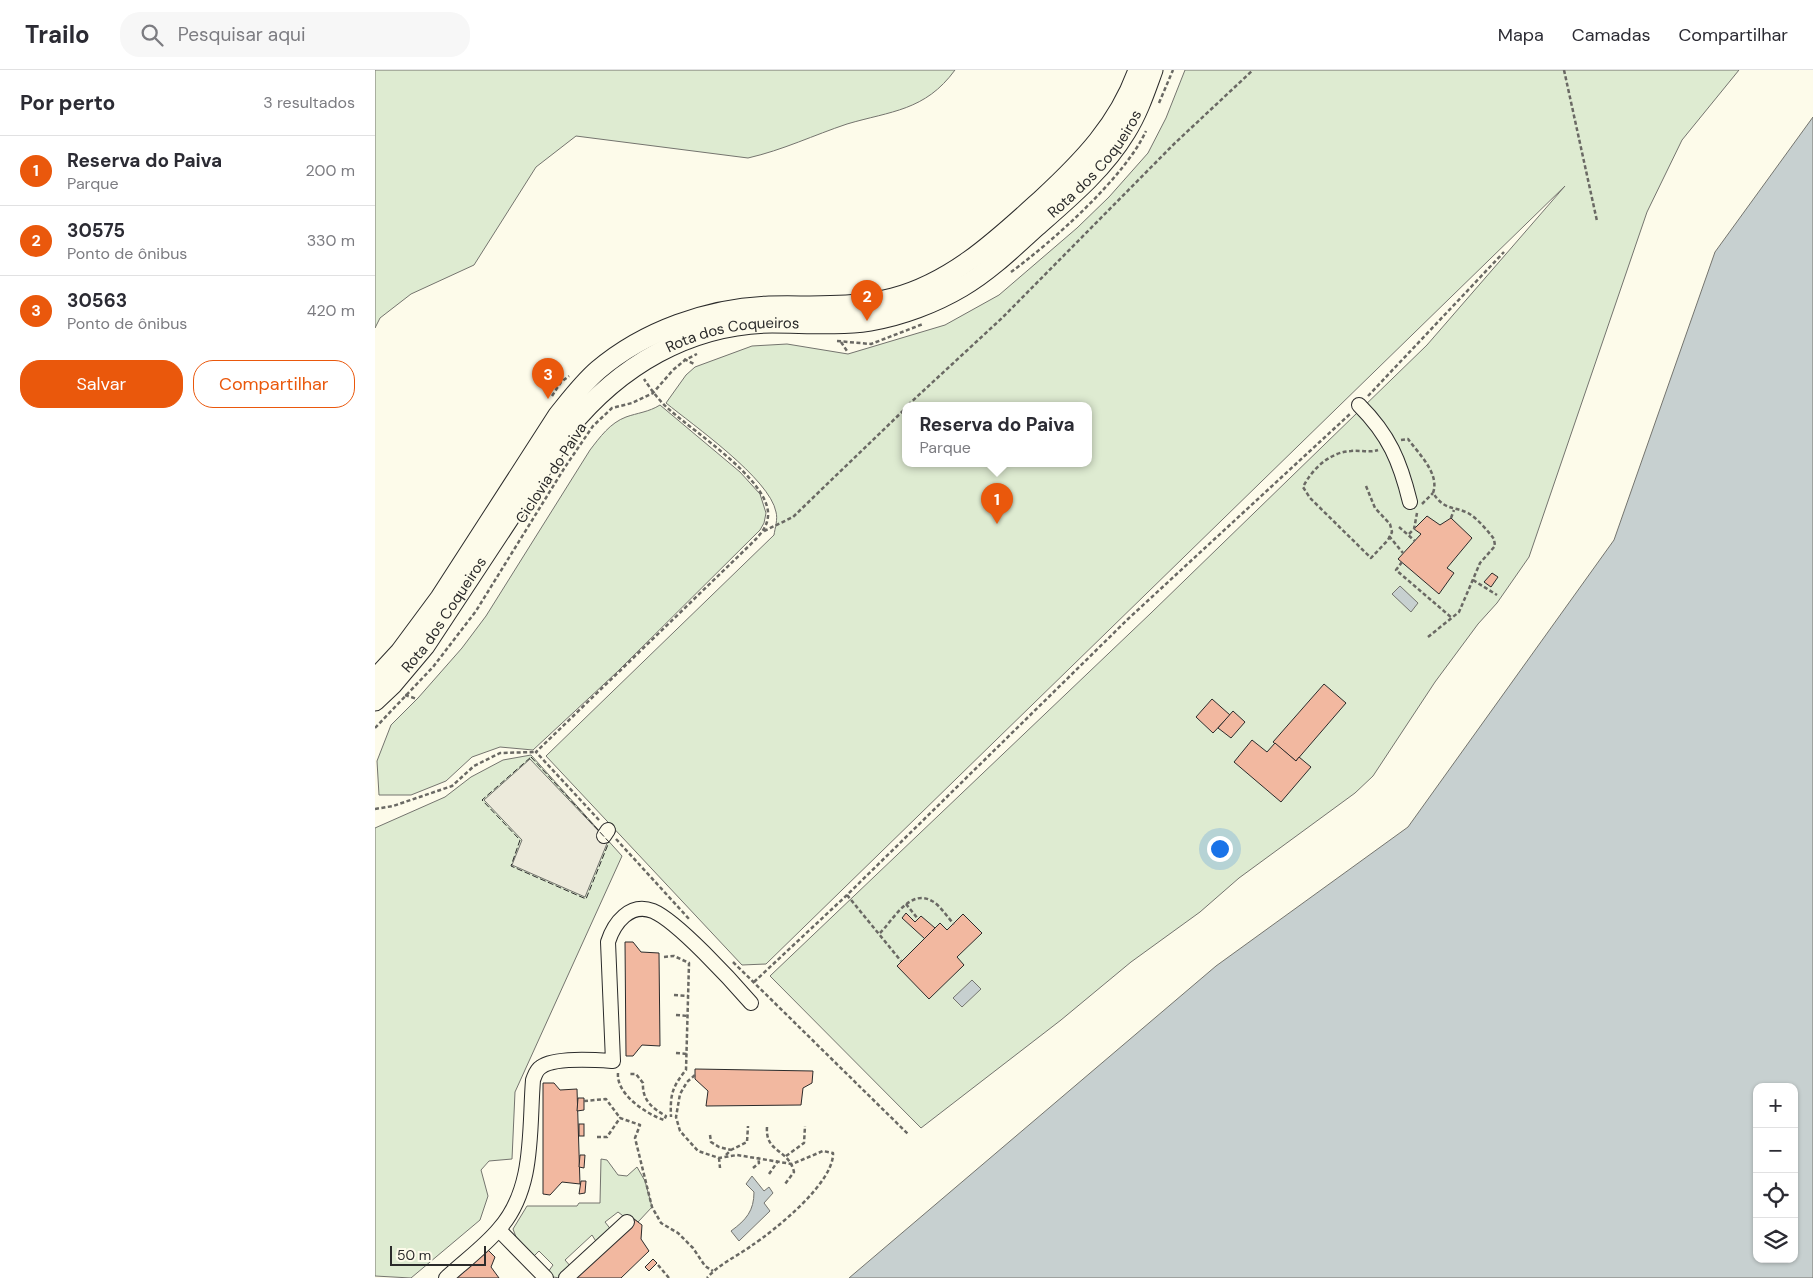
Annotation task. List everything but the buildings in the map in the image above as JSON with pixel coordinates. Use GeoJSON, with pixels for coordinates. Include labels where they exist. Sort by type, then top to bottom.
{"type":"FeatureCollection","features":[{"type":"Feature","properties":{"kind":"main road","name":"Rota dos Coqueiros"},"geometry":{"type":"LineString","coordinates":[[375,679],[400,652],[440,598],[558,415],[599,369],[622,353],[686,321],[742,308],[861,305],[894,298],[949,274],[995,242],[1082,162],[1111,125],[1123,106],[1138,70]]}},
{"type":"Feature","properties":{"kind":"main road","name":"Rota dos Coqueiros"},"geometry":{"type":"LineString","coordinates":[[375,701],[393,684],[425,646],[568,429],[590,402],[635,365],[677,344],[710,332],[771,323],[834,325],[871,321],[917,308],[962,287],[1007,253],[1096,172],[1125,134],[1139,109],[1153,70]]}},
{"type":"Feature","properties":{"kind":"lane"},"geometry":{"type":"LineString","coordinates":[[1359,405],[1371,417],[1390,443],[1403,476],[1410,502]]}},
{"type":"Feature","properties":{"kind":"lane"},"geometry":{"type":"LineString","coordinates":[[446,1278],[499,1230],[513,1211],[525,1181],[535,1073],[542,1065],[553,1063],[590,1060],[613,1061],[608,942],[613,926],[631,912],[652,911],[666,920],[729,978],[751,1003]]}},
{"type":"Feature","properties":{"kind":"lane"},"geometry":{"type":"LineString","coordinates":[[566,1278],[627,1222]]}},
{"type":"Feature","properties":{"kind":"lane"},"geometry":{"type":"LineString","coordinates":[[499,1230],[546,1278]]}},
{"type":"Feature","properties":{"kind":"path"},"geometry":{"type":"LineString","coordinates":[[1157,106],[1173,70]]}},
{"type":"Feature","properties":{"kind":"path"},"geometry":{"type":"LineString","coordinates":[[911,402],[1002,318],[1175,143],[1253,70]]}},
{"type":"Feature","properties":{"kind":"path"},"geometry":{"type":"LineString","coordinates":[[1564,70],[1597,221]]}},
{"type":"Feature","properties":{"kind":"path"},"geometry":{"type":"LineString","coordinates":[[1008,274],[1087,205],[1114,177],[1140,145],[1147,130]]}},
{"type":"Feature","properties":{"kind":"path"},"geometry":{"type":"LineString","coordinates":[[753,982],[847,895],[1128,619],[1359,405],[1504,252]]}},
{"type":"Feature","properties":{"kind":"path"},"geometry":{"type":"LineString","coordinates":[[834,340],[871,344],[928,322]]}},
{"type":"Feature","properties":{"kind":"path","name":"Ciclovia do Paiva"},"geometry":{"type":"LineString","coordinates":[[375,728],[433,667],[475,610],[593,426],[612,408],[632,403],[653,393],[673,370],[685,360],[699,353]]}},
{"type":"Feature","properties":{"kind":"path"},"geometry":{"type":"LineString","coordinates":[[635,365],[653,393],[670,410],[742,470],[761,491],[768,513],[763,532]]}},
{"type":"Feature","properties":{"kind":"path"},"geometry":{"type":"LineString","coordinates":[[551,400],[561,382],[575,371]]}},
{"type":"Feature","properties":{"kind":"path"},"geometry":{"type":"LineString","coordinates":[[375,809],[393,806],[452,786],[474,766],[500,753],[536,752],[763,532],[793,517],[902,411]]}},
{"type":"Feature","properties":{"kind":"path"},"geometry":{"type":"LineString","coordinates":[[1366,486],[1375,508],[1390,524],[1392,532],[1371,558],[1309,497],[1303,487],[1319,466],[1333,455],[1350,451],[1373,452],[1390,443],[1408,440],[1431,472],[1436,485],[1433,493],[1436,497],[1455,510],[1469,514],[1494,539],[1495,546],[1480,563],[1459,612],[1427,637]]}},
{"type":"Feature","properties":{"kind":"path"},"geometry":{"type":"LineString","coordinates":[[1451,518],[1455,510]]}},
{"type":"Feature","properties":{"kind":"path"},"geometry":{"type":"LineString","coordinates":[[1399,527],[1415,541]]}},
{"type":"Feature","properties":{"kind":"path"},"geometry":{"type":"LineString","coordinates":[[1389,536],[1403,553]]}},
{"type":"Feature","properties":{"kind":"path"},"geometry":{"type":"LineString","coordinates":[[1402,562],[1396,570],[1452,618]]}},
{"type":"Feature","properties":{"kind":"path"},"geometry":{"type":"LineString","coordinates":[[1473,580],[1497,595]]}},
{"type":"Feature","properties":{"kind":"path"},"geometry":{"type":"LineString","coordinates":[[536,752],[606,833],[697,927]]}},
{"type":"Feature","properties":{"kind":"path"},"geometry":{"type":"LineString","coordinates":[[847,895],[901,961]]}},
{"type":"Feature","properties":{"kind":"path"},"geometry":{"type":"LineString","coordinates":[[879,932],[906,904],[917,898],[932,900],[954,924]]}},
{"type":"Feature","properties":{"kind":"path"},"geometry":{"type":"LineString","coordinates":[[906,904],[918,919]]}},
{"type":"Feature","properties":{"kind":"path"},"geometry":{"type":"LineString","coordinates":[[664,957],[674,956],[689,962],[686,1070],[675,1083],[671,1100],[671,1116]]}},
{"type":"Feature","properties":{"kind":"path"},"geometry":{"type":"LineString","coordinates":[[732,961],[909,1135]]}},
{"type":"Feature","properties":{"kind":"path"},"geometry":{"type":"LineString","coordinates":[[674,995],[688,996]]}},
{"type":"Feature","properties":{"kind":"path"},"geometry":{"type":"LineString","coordinates":[[676,1015],[688,1016]]}},
{"type":"Feature","properties":{"kind":"path"},"geometry":{"type":"LineString","coordinates":[[676,1053],[687,1054]]}},
{"type":"Feature","properties":{"kind":"path"},"geometry":{"type":"LineString","coordinates":[[618,1072],[618,1080],[626,1094],[652,1116],[664,1120],[666,1116]]}},
{"type":"Feature","properties":{"kind":"path"},"geometry":{"type":"LineString","coordinates":[[630,1074],[636,1074],[643,1083],[643,1094],[652,1107],[666,1116],[676,1117]]}},
{"type":"Feature","properties":{"kind":"path"},"geometry":{"type":"LineString","coordinates":[[695,1075],[687,1082],[680,1094],[676,1117],[680,1131],[698,1151],[719,1158],[725,1156],[758,1158],[792,1164],[823,1151],[833,1154],[834,1162],[829,1174],[817,1190],[765,1235],[713,1271],[707,1278]]}},
{"type":"Feature","properties":{"kind":"path"},"geometry":{"type":"LineString","coordinates":[[584,1101],[606,1099],[620,1118],[640,1124],[635,1138],[652,1207],[661,1223],[678,1233],[693,1248],[705,1266],[713,1271]]}},
{"type":"Feature","properties":{"kind":"path"},"geometry":{"type":"LineString","coordinates":[[597,1137],[607,1137],[620,1118]]}},
{"type":"Feature","properties":{"kind":"path"},"geometry":{"type":"LineString","coordinates":[[725,1156],[731,1150],[747,1142],[748,1126]]}},
{"type":"Feature","properties":{"kind":"path"},"geometry":{"type":"LineString","coordinates":[[786,1156],[804,1143],[805,1126]]}},
{"type":"Feature","properties":{"kind":"path"},"geometry":{"type":"LineString","coordinates":[[767,1127],[766,1137],[769,1145],[786,1156],[792,1164],[793,1172],[785,1184]]}},
{"type":"Feature","properties":{"kind":"path"},"geometry":{"type":"LineString","coordinates":[[710,1135],[711,1142],[719,1147],[731,1150]]}},
{"type":"Feature","properties":{"kind":"path"},"geometry":{"type":"LineString","coordinates":[[719,1158],[720,1168]]}},
{"type":"Feature","properties":{"kind":"path"},"geometry":{"type":"LineString","coordinates":[[753,1168],[759,1163],[758,1158]]}},
{"type":"Feature","properties":{"kind":"path"},"geometry":{"type":"LineString","coordinates":[[769,1174],[778,1161]]}},
{"type":"Feature","properties":{"kind":"path"},"geometry":{"type":"LineString","coordinates":[[658,1265],[669,1278]]}},
{"type":"Feature","properties":{"kind":"green space"},"geometry":{"type":"Polygon","coordinates":[[[375,70],[955,70],[944,84],[932,94],[906,108],[847,124],[786,147],[748,158],[576,136],[536,167],[474,265],[411,294],[380,318],[375,328],[375,70]]]}},
{"type":"Feature","properties":{"kind":"green space"},"geometry":{"type":"Polygon","coordinates":[[[1185,70],[1739,70],[1682,140],[1647,212],[1529,557],[1497,603],[1478,624],[1435,682],[1373,776],[1355,793],[1239,878],[1200,912],[1131,962],[1061,1020],[921,1128],[770,976],[1151,613],[1427,345],[1565,186],[766,964],[742,965],[546,756],[774,535],[777,521],[776,512],[771,499],[760,484],[729,453],[666,403],[686,375],[695,367],[752,346],[787,344],[848,354],[945,325],[999,295],[1077,228],[1109,197],[1148,153],[1166,118],[1185,70]]]}},
{"type":"Feature","properties":{"kind":"green space"},"geometry":{"type":"Polygon","coordinates":[[[660,405],[740,472],[760,494],[766,513],[760,530],[617,672],[533,750],[500,747],[472,757],[446,781],[411,795],[379,795],[377,761],[391,725],[418,698],[462,648],[486,616],[590,450],[602,435],[620,420],[660,405]]]}},
{"type":"Feature","properties":{"kind":"green space"},"geometry":{"type":"Polygon","coordinates":[[[531,755],[622,856],[515,1092],[512,1159],[489,1161],[481,1170],[488,1196],[480,1220],[411,1278],[375,1276],[375,828],[445,797],[471,777],[503,760],[531,755]]]}},
{"type":"Feature","properties":{"kind":"green space"},"geometry":{"type":"Polygon","coordinates":[[[601,1159],[607,1160],[618,1175],[627,1176],[637,1167],[645,1181],[652,1207],[638,1222],[634,1219],[631,1222],[618,1212],[605,1222],[612,1231],[597,1243],[592,1235],[565,1260],[572,1268],[560,1278],[553,1277],[548,1272],[553,1265],[539,1251],[533,1257],[519,1245],[513,1229],[527,1206],[577,1206],[579,1203],[600,1203],[601,1159]]]}},
{"type":"Feature","properties":{"kind":"shaded area"},"geometry":{"type":"Polygon","coordinates":[[[1813,117],[1813,1278],[849,1278],[1216,966],[1408,827],[1614,540],[1715,252],[1813,117]]]}},
{"type":"Feature","properties":{"kind":"shaded area"},"geometry":{"type":"Polygon","coordinates":[[[1400,586],[1418,603],[1411,612],[1392,594],[1400,586]]]}},
{"type":"Feature","properties":{"kind":"shaded area"},"geometry":{"type":"Polygon","coordinates":[[[530,759],[608,841],[585,897],[512,865],[522,840],[484,800],[530,759]]]}},
{"type":"Feature","properties":{"kind":"shaded area"},"geometry":{"type":"Polygon","coordinates":[[[972,980],[981,989],[962,1007],[953,998],[972,980]]]}},
{"type":"Feature","properties":{"kind":"shaded area"},"geometry":{"type":"Polygon","coordinates":[[[752,1176],[764,1191],[769,1187],[773,1193],[764,1203],[770,1211],[739,1241],[731,1231],[745,1219],[753,1205],[754,1192],[746,1184],[752,1176]]]}},
{"type":"Feature","properties":{"kind":"fence"},"geometry":{"type":"LineString","coordinates":[[531,757],[609,842],[586,899],[511,866],[520,840],[482,800],[531,757]]}},
{"type":"Feature","properties":{"kind":"place","name":"30575"},"geometry":{"type":"Point","coordinates":[867,321]}},
{"type":"Feature","properties":{"kind":"place","name":"30563"},"geometry":{"type":"Point","coordinates":[548,399]}},
{"type":"Feature","properties":{"kind":"place","name":"Reserva do Paiva"},"geometry":{"type":"Point","coordinates":[997,524]}}]}
